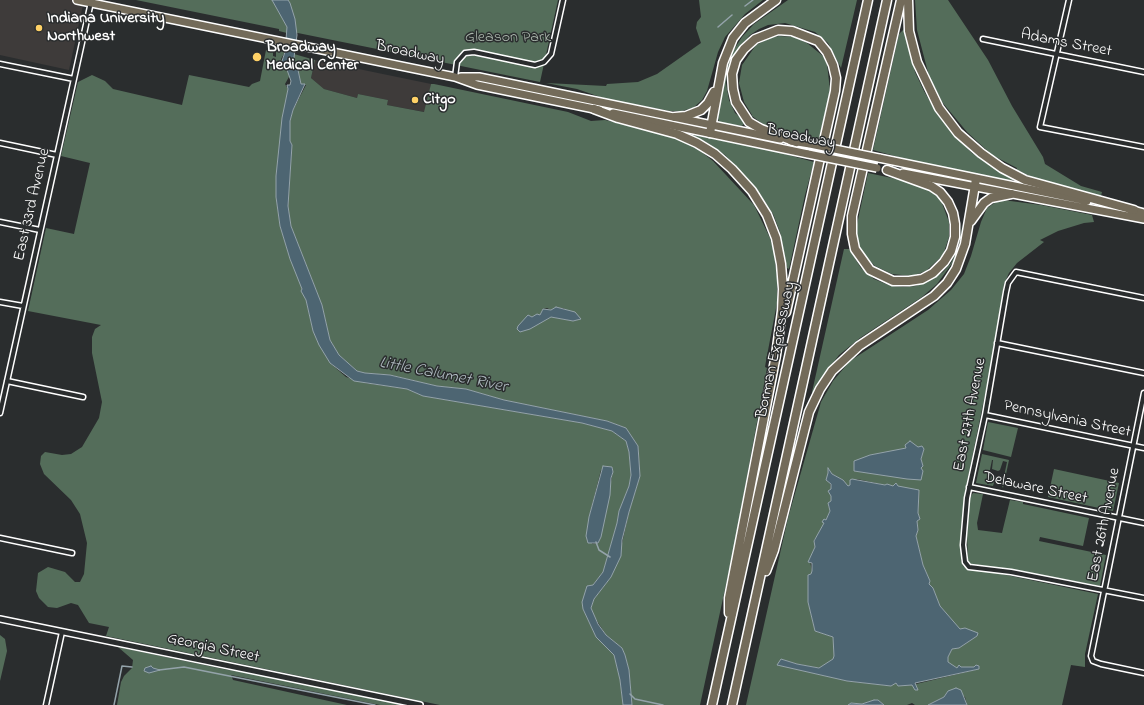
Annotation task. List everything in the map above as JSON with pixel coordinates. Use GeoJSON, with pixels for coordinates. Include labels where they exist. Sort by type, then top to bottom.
{"type":"FeatureCollection","features":[{"type":"Feature","properties":{"kind":"highway"},"geometry":{"type":"LineString","coordinates":[[710,129],[723,63],[733,38],[745,23],[776,0]]}},
{"type":"Feature","properties":{"kind":"highway","name":"Borman Expressway"},"geometry":{"type":"LineString","coordinates":[[712,705],[868,0]]}},
{"type":"Feature","properties":{"kind":"highway","name":"Borman Expressway"},"geometry":{"type":"LineString","coordinates":[[732,705],[887,0]]}},
{"type":"Feature","properties":{"kind":"highway"},"geometry":{"type":"LineString","coordinates":[[887,170],[931,186],[940,192],[948,202],[952,212],[955,231],[951,251],[944,262],[933,273],[909,282],[893,281],[870,270],[855,249],[852,234],[852,216],[901,0]]}},
{"type":"Feature","properties":{"kind":"highway"},"geometry":{"type":"LineString","coordinates":[[908,0],[909,31],[917,62],[939,108],[958,133],[980,153],[1002,168],[1025,180],[1134,210]]}},
{"type":"Feature","properties":{"kind":"highway"},"geometry":{"type":"LineString","coordinates":[[729,627],[729,598],[776,355],[835,91],[836,78],[833,65],[827,52],[818,41],[792,30],[778,30],[754,39],[744,49],[736,60],[734,67],[733,88],[739,107],[749,122],[761,130],[796,142]]}},
{"type":"Feature","properties":{"kind":"highway"},"geometry":{"type":"LineString","coordinates":[[675,117],[686,116],[701,110],[713,94],[720,76]]}},
{"type":"Feature","properties":{"kind":"highway"},"geometry":{"type":"LineString","coordinates":[[594,109],[618,118],[677,134],[698,143],[732,169],[752,191],[767,215],[776,238],[781,264],[783,304],[776,355]]}},
{"type":"Feature","properties":{"kind":"highway"},"geometry":{"type":"LineString","coordinates":[[756,596],[774,550],[810,412],[820,389],[832,371],[853,351],[934,296],[947,283],[962,255],[969,225],[975,183]]}},
{"type":"Feature","properties":{"kind":"highway"},"geometry":{"type":"LineString","coordinates":[[969,225],[984,203],[991,198],[1011,194]]}},
{"type":"Feature","properties":{"kind":"main road","name":"Broadway"},"geometry":{"type":"LineString","coordinates":[[77,0],[92,1],[309,48],[455,77],[477,85],[594,109],[810,144],[879,158],[1011,194],[1144,219]]}},
{"type":"Feature","properties":{"kind":"main road","name":"Broadway"},"geometry":{"type":"LineString","coordinates":[[455,77],[479,77],[675,117],[710,129],[808,154],[887,170],[975,183],[1134,210],[1144,213]]}},
{"type":"Feature","properties":{"kind":"street"},"geometry":{"type":"LineString","coordinates":[[455,77],[458,62],[465,53],[474,52],[535,65],[544,62],[551,54],[563,0]]}},
{"type":"Feature","properties":{"kind":"street"},"geometry":{"type":"LineString","coordinates":[[1069,0],[1040,126],[1144,147]]}},
{"type":"Feature","properties":{"kind":"street","name":"East 33rd Avenue"},"geometry":{"type":"LineString","coordinates":[[0,413],[92,1]]}},
{"type":"Feature","properties":{"kind":"street","name":"Adams Street"},"geometry":{"type":"LineString","coordinates":[[983,39],[1144,72]]}},
{"type":"Feature","properties":{"kind":"street"},"geometry":{"type":"LineString","coordinates":[[0,64],[74,79]]}},
{"type":"Feature","properties":{"kind":"street"},"geometry":{"type":"LineString","coordinates":[[0,143],[57,155]]}},
{"type":"Feature","properties":{"kind":"street"},"geometry":{"type":"LineString","coordinates":[[0,222],[40,230]]}},
{"type":"Feature","properties":{"kind":"street","name":"East 27th Avenue"},"geometry":{"type":"LineString","coordinates":[[1105,590],[968,566],[964,559],[964,538],[969,487],[985,415],[1008,283],[1016,272],[1144,298]]}},
{"type":"Feature","properties":{"kind":"street"},"geometry":{"type":"LineString","coordinates":[[0,302],[23,306]]}},
{"type":"Feature","properties":{"kind":"street"},"geometry":{"type":"LineString","coordinates":[[997,343],[1144,372]]}},
{"type":"Feature","properties":{"kind":"street"},"geometry":{"type":"LineString","coordinates":[[7,381],[83,397]]}},
{"type":"Feature","properties":{"kind":"street","name":"East 26th Avenue"},"geometry":{"type":"LineString","coordinates":[[1144,393],[1091,653],[1093,661],[1144,673]]}},
{"type":"Feature","properties":{"kind":"street","name":"Pennsylvania Street"},"geometry":{"type":"LineString","coordinates":[[985,415],[1144,448]]}},
{"type":"Feature","properties":{"kind":"street","name":"Delaware Street"},"geometry":{"type":"LineString","coordinates":[[969,487],[1144,523]]}},
{"type":"Feature","properties":{"kind":"street"},"geometry":{"type":"LineString","coordinates":[[0,538],[72,553]]}},
{"type":"Feature","properties":{"kind":"street"},"geometry":{"type":"LineString","coordinates":[[1105,590],[1144,598]]}},
{"type":"Feature","properties":{"kind":"street","name":"Georgia Street"},"geometry":{"type":"LineString","coordinates":[[0,619],[420,705]]}},
{"type":"Feature","properties":{"kind":"street"},"geometry":{"type":"LineString","coordinates":[[46,705],[62,632]]}},
{"type":"Feature","properties":{"kind":"shaded area","name":"Indiana University Northwest"},"geometry":{"type":"Polygon","coordinates":[[[0,0],[84,0],[69,70],[0,55],[0,0]]]}},
{"type":"Feature","properties":{"kind":"shaded area"},"geometry":{"type":"Polygon","coordinates":[[[315,60],[431,84],[425,112],[387,105],[388,100],[358,94],[357,98],[324,89],[311,78],[315,60]]]}},
{"type":"Feature","properties":{"kind":"green space","name":"Gleason Park"},"geometry":{"type":"Polygon","coordinates":[[[136,0],[558,0],[540,82],[288,31],[287,33],[279,31],[279,29],[136,0]]]}},
{"type":"Feature","properties":{"kind":"green space"},"geometry":{"type":"Polygon","coordinates":[[[699,0],[763,0],[745,14],[725,37],[718,52],[707,91],[702,100],[693,108],[681,111],[670,111],[606,99],[577,89],[546,83],[606,86],[607,84],[638,82],[657,74],[701,43],[696,28],[697,22],[701,17],[699,0]]]}},
{"type":"Feature","properties":{"kind":"green space"},"geometry":{"type":"Polygon","coordinates":[[[788,0],[857,0],[841,68],[828,43],[815,32],[785,23],[768,25],[750,35],[736,51],[727,72],[726,83],[729,100],[735,113],[746,122],[742,126],[719,122],[718,118],[727,68],[733,51],[742,37],[754,24],[788,0]]]}},
{"type":"Feature","properties":{"kind":"green space"},"geometry":{"type":"Polygon","coordinates":[[[915,0],[948,0],[988,60],[1012,106],[1043,157],[1045,164],[1081,186],[1102,192],[1101,196],[1033,178],[1020,171],[1019,174],[1016,171],[1017,168],[992,155],[967,132],[942,102],[929,76],[917,30],[915,0]]]}},
{"type":"Feature","properties":{"kind":"green space"},"geometry":{"type":"Polygon","coordinates":[[[905,28],[915,72],[937,114],[955,136],[972,153],[995,169],[1017,178],[1016,180],[1006,180],[916,162],[873,150],[899,34],[905,28]]]}},
{"type":"Feature","properties":{"kind":"green space"},"geometry":{"type":"Polygon","coordinates":[[[779,36],[794,37],[807,43],[823,56],[827,64],[830,90],[819,139],[767,127],[752,116],[750,118],[752,115],[744,102],[739,83],[742,65],[756,45],[770,38],[779,36]]]}},
{"type":"Feature","properties":{"kind":"green space"},"geometry":{"type":"Polygon","coordinates":[[[266,50],[273,52],[273,56],[276,57],[276,51],[285,52],[281,59],[290,75],[285,84],[288,89],[276,176],[276,197],[280,226],[290,259],[306,300],[313,331],[330,363],[346,377],[365,383],[407,389],[423,396],[582,423],[612,431],[626,441],[629,452],[631,475],[629,486],[619,511],[603,572],[593,585],[589,587],[583,609],[596,637],[614,654],[620,680],[623,705],[440,705],[106,636],[109,627],[89,623],[78,605],[71,603],[57,608],[48,607],[39,598],[36,591],[38,573],[48,567],[65,572],[75,582],[80,582],[84,574],[87,543],[80,514],[71,500],[44,474],[40,464],[41,456],[45,452],[62,455],[71,454],[82,447],[99,418],[102,402],[92,353],[92,337],[95,329],[101,325],[28,311],[46,228],[74,234],[90,163],[61,156],[78,82],[92,75],[105,81],[113,89],[182,105],[189,75],[249,87],[260,81],[266,50]],[[612,467],[601,470],[589,517],[592,544],[598,543],[601,537],[613,471],[612,467]]]}},
{"type":"Feature","properties":{"kind":"green space"},"geometry":{"type":"Polygon","coordinates":[[[294,54],[315,60],[311,78],[324,89],[357,98],[358,94],[388,100],[387,105],[424,112],[431,84],[434,84],[568,112],[591,121],[605,120],[669,135],[694,146],[713,161],[754,205],[770,238],[774,252],[777,278],[777,303],[765,367],[767,368],[733,552],[700,705],[632,705],[629,670],[622,648],[606,635],[592,613],[591,608],[594,599],[611,577],[621,548],[629,512],[640,476],[638,446],[626,428],[607,421],[504,400],[466,389],[437,386],[391,375],[357,371],[339,355],[330,340],[322,305],[291,226],[288,206],[292,145],[290,141],[290,121],[293,110],[306,85],[301,84],[298,70],[293,65],[294,54]],[[547,308],[543,309],[540,315],[532,317],[528,316],[524,320],[526,330],[551,317],[573,321],[581,319],[563,308],[551,310],[547,308]]]}},
{"type":"Feature","properties":{"kind":"green space"},"geometry":{"type":"Polygon","coordinates":[[[692,136],[774,151],[814,162],[805,195],[789,269],[787,268],[780,232],[773,214],[757,189],[725,155],[706,142],[692,136]]]}},
{"type":"Feature","properties":{"kind":"green space"},"geometry":{"type":"Polygon","coordinates":[[[868,173],[916,183],[928,188],[935,195],[939,195],[949,222],[949,237],[943,255],[926,271],[912,276],[892,274],[875,266],[862,253],[858,243],[856,229],[868,173]]]}},
{"type":"Feature","properties":{"kind":"green space"},"geometry":{"type":"Polygon","coordinates":[[[1003,200],[1041,205],[1092,215],[1094,222],[1084,223],[1058,231],[1040,240],[1044,242],[1017,263],[1009,273],[1004,284],[990,370],[965,492],[961,560],[963,566],[972,570],[992,572],[1098,594],[1085,654],[1085,667],[1071,665],[1062,705],[967,705],[965,697],[948,691],[944,697],[928,705],[915,705],[912,703],[907,705],[884,705],[878,700],[862,704],[851,703],[848,705],[746,705],[788,518],[821,402],[833,381],[850,361],[928,310],[951,290],[964,274],[987,208],[996,202],[1003,200]],[[918,447],[870,455],[854,471],[889,476],[921,474],[921,468],[923,466],[921,459],[924,449],[918,447]],[[828,468],[831,489],[831,501],[828,504],[830,511],[821,531],[814,540],[815,547],[810,561],[812,571],[811,574],[808,575],[808,602],[815,631],[833,637],[835,656],[820,668],[797,664],[781,659],[778,665],[847,681],[891,686],[896,683],[898,686],[912,685],[979,669],[968,667],[957,669],[948,662],[948,657],[952,649],[959,648],[977,636],[960,630],[940,606],[933,588],[929,584],[930,581],[923,565],[916,536],[918,530],[917,521],[920,519],[918,513],[919,490],[857,479],[848,487],[843,480],[832,474],[828,468]]]}},
{"type":"Feature","properties":{"kind":"green space"},"geometry":{"type":"Polygon","coordinates":[[[962,224],[961,243],[956,258],[937,284],[922,297],[860,338],[839,355],[813,393],[844,249],[849,249],[861,268],[874,279],[891,286],[916,286],[934,278],[943,272],[951,263],[959,246],[962,224]]]}},
{"type":"Feature","properties":{"kind":"green space"},"geometry":{"type":"Polygon","coordinates":[[[988,422],[1018,428],[1011,457],[983,450],[988,422]]]}},
{"type":"Feature","properties":{"kind":"green space"},"geometry":{"type":"Polygon","coordinates":[[[982,454],[1009,460],[1003,488],[1002,486],[1007,462],[1003,461],[1000,470],[998,471],[992,469],[992,460],[987,484],[989,484],[991,475],[996,476],[993,486],[976,483],[982,454]]]}},
{"type":"Feature","properties":{"kind":"green space"},"geometry":{"type":"Polygon","coordinates":[[[1054,469],[1119,483],[1113,511],[1048,497],[1054,469]]]}},
{"type":"Feature","properties":{"kind":"green space"},"geometry":{"type":"Polygon","coordinates":[[[973,493],[983,494],[977,523],[978,530],[1002,533],[1010,500],[1089,518],[1083,546],[1040,537],[1039,541],[1106,555],[1100,586],[1016,570],[970,564],[968,560],[967,536],[969,499],[973,493]]]}},
{"type":"Feature","properties":{"kind":"green space"},"geometry":{"type":"Polygon","coordinates":[[[0,635],[5,639],[7,651],[0,681],[0,635]]]}},
{"type":"Feature","properties":{"kind":"green space"},"geometry":{"type":"Polygon","coordinates":[[[118,647],[406,705],[380,705],[231,675],[233,680],[347,705],[117,705],[121,682],[124,676],[132,668],[133,660],[118,647]]]}},
{"type":"Feature","properties":{"kind":"water"},"geometry":{"type":"Polygon","coordinates":[[[272,0],[288,0],[290,3],[295,19],[297,35],[293,65],[298,70],[301,84],[305,84],[293,110],[290,121],[290,141],[292,145],[288,206],[291,226],[322,305],[330,340],[339,355],[357,371],[365,373],[390,375],[437,386],[466,389],[504,400],[607,421],[626,428],[638,446],[640,476],[622,540],[621,556],[611,577],[594,599],[591,608],[598,624],[606,635],[622,648],[625,655],[629,670],[632,705],[623,705],[620,680],[614,655],[596,637],[583,609],[582,602],[587,586],[593,585],[603,572],[619,511],[629,486],[631,475],[629,452],[626,441],[612,431],[582,423],[423,396],[407,389],[354,381],[330,363],[319,345],[313,331],[306,300],[301,291],[302,289],[290,259],[280,226],[276,197],[276,176],[282,118],[288,89],[287,85],[290,85],[291,81],[286,67],[281,64],[285,52],[287,27],[272,0]]]}},
{"type":"Feature","properties":{"kind":"water"},"geometry":{"type":"Polygon","coordinates":[[[556,307],[575,312],[581,319],[573,321],[551,317],[530,329],[520,332],[517,329],[528,315],[532,317],[537,314],[540,315],[543,309],[551,310],[556,307]]]}},
{"type":"Feature","properties":{"kind":"water"},"geometry":{"type":"Polygon","coordinates":[[[910,441],[918,447],[922,446],[924,449],[921,459],[923,466],[921,468],[923,471],[921,480],[854,471],[854,461],[870,455],[906,448],[905,445],[910,441]]]}},
{"type":"Feature","properties":{"kind":"water"},"geometry":{"type":"Polygon","coordinates":[[[603,466],[612,467],[613,472],[611,478],[610,495],[601,537],[598,543],[588,543],[586,536],[589,517],[603,466]]]}},
{"type":"Feature","properties":{"kind":"water"},"geometry":{"type":"Polygon","coordinates":[[[828,468],[832,474],[843,480],[848,486],[850,485],[850,480],[852,479],[893,486],[896,483],[898,486],[919,490],[918,513],[920,519],[917,521],[918,530],[916,536],[923,565],[930,581],[929,584],[933,588],[940,606],[960,629],[965,628],[978,633],[977,636],[959,648],[952,649],[948,657],[948,662],[957,668],[959,665],[961,667],[974,667],[976,665],[979,666],[979,669],[915,683],[918,690],[915,690],[912,685],[898,686],[896,683],[891,686],[847,681],[777,665],[781,659],[819,668],[833,659],[834,656],[833,637],[815,631],[808,602],[808,575],[811,574],[812,571],[812,563],[808,562],[815,547],[814,541],[824,523],[822,522],[824,519],[826,520],[830,511],[828,503],[831,501],[831,496],[828,491],[831,489],[831,484],[826,480],[828,468]]]}},
{"type":"Feature","properties":{"kind":"water"},"geometry":{"type":"Polygon","coordinates":[[[151,666],[160,670],[149,673],[144,671],[145,668],[151,666]]]}},
{"type":"Feature","properties":{"kind":"water"},"geometry":{"type":"Polygon","coordinates":[[[956,688],[961,690],[967,705],[928,705],[944,697],[948,691],[956,688]]]}},
{"type":"Feature","properties":{"kind":"water"},"geometry":{"type":"Polygon","coordinates":[[[878,700],[884,705],[848,705],[851,703],[862,704],[878,700]]]}},
{"type":"Feature","properties":{"kind":"waterway"},"geometry":{"type":"LineString","coordinates":[[745,6],[753,0]]}},
{"type":"Feature","properties":{"kind":"waterway"},"geometry":{"type":"LineString","coordinates":[[718,27],[732,15]]}},
{"type":"Feature","properties":{"kind":"waterway"},"geometry":{"type":"LineString","coordinates":[[596,542],[599,550],[610,557]]}},
{"type":"Feature","properties":{"kind":"waterway"},"geometry":{"type":"LineString","coordinates":[[114,705],[122,666],[132,667]]}},
{"type":"Feature","properties":{"kind":"waterway"},"geometry":{"type":"LineString","coordinates":[[159,670],[184,667],[375,705]]}},
{"type":"Feature","properties":{"kind":"waterway"},"geometry":{"type":"LineString","coordinates":[[630,694],[635,699],[663,705]]}},
{"type":"Feature","properties":{"kind":"place","name":"Indiana University Northwest"},"geometry":{"type":"Point","coordinates":[39,28]}},
{"type":"Feature","properties":{"kind":"place","name":"Broadway Medical Center"},"geometry":{"type":"Point","coordinates":[257,57]}},
{"type":"Feature","properties":{"kind":"place","name":"Citgo"},"geometry":{"type":"Point","coordinates":[415,100]}},
{"type":"Feature","properties":{"kind":"water label","name":"Little Calumet River"},"geometry":{"type":"Point","coordinates":[443,376]}}]}
